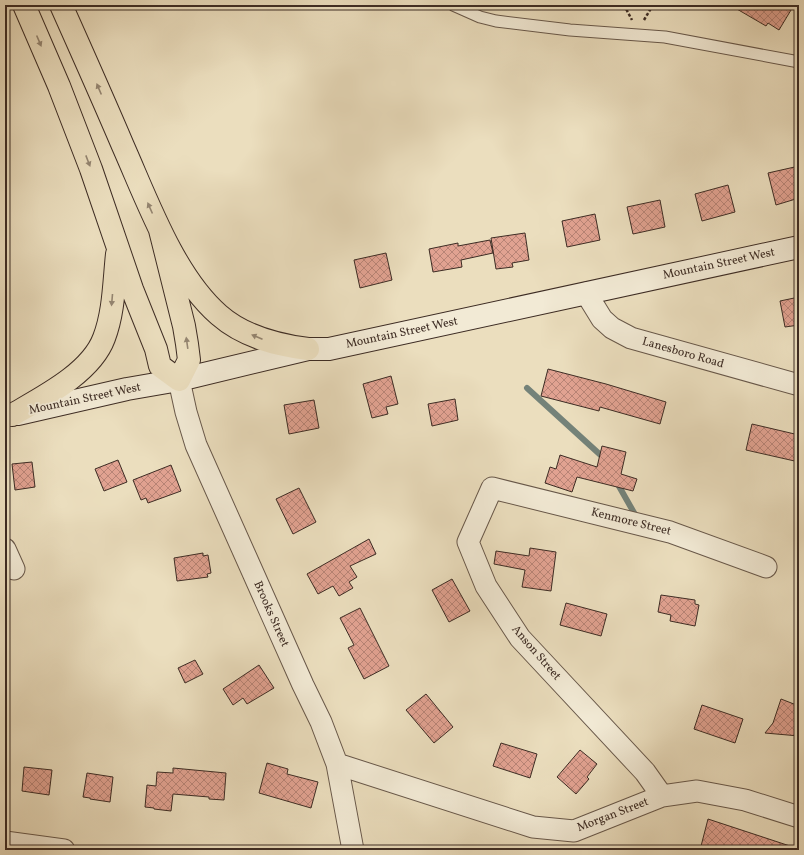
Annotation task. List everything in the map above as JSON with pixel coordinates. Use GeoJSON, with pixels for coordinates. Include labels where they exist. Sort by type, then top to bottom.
{"type":"FeatureCollection","features":[{"type":"Feature","properties":{"kind":"highway"},"geometry":{"type":"LineString","coordinates":[[24,5],[59,86],[91,169],[132,290],[156,349],[160,366],[179,380],[189,360],[187,344],[184,326],[160,230]]}},
{"type":"Feature","properties":{"kind":"highway"},"geometry":{"type":"LineString","coordinates":[[61,5],[160,230],[193,286],[220,316],[235,326],[268,342],[283,346],[308,349]]}},
{"type":"Feature","properties":{"kind":"highway"},"geometry":{"type":"LineString","coordinates":[[9,416],[76,375],[92,358],[104,339],[110,317],[117,247]]}},
{"type":"Feature","properties":{"kind":"main road","name":"Mountain Street West"},"geometry":{"type":"LineString","coordinates":[[9,416],[127,389],[179,380],[308,349],[329,349],[799,247]]}},
{"type":"Feature","properties":{"kind":"street","name":"Lanesboro Road"},"geometry":{"type":"LineString","coordinates":[[586,293],[602,319],[612,328],[630,338],[799,386]]}},
{"type":"Feature","properties":{"kind":"street","name":"Brooks Street"},"geometry":{"type":"LineString","coordinates":[[179,380],[186,412],[196,445],[321,722],[337,764],[353,850]]}},
{"type":"Feature","properties":{"kind":"street","name":"Kenmore Street"},"geometry":{"type":"LineString","coordinates":[[492,488],[670,532],[766,566]]}},
{"type":"Feature","properties":{"kind":"street","name":"Anson Street"},"geometry":{"type":"LineString","coordinates":[[492,488],[468,542],[486,586],[520,638],[645,772],[662,796]]}},
{"type":"Feature","properties":{"kind":"street"},"geometry":{"type":"LineString","coordinates":[[5,549],[14,569]]}},
{"type":"Feature","properties":{"kind":"street","name":"Morgan Street"},"geometry":{"type":"LineString","coordinates":[[337,764],[533,827],[574,831],[662,796],[697,791],[745,800],[799,816]]}},
{"type":"Feature","properties":{"kind":"street"},"geometry":{"type":"LineString","coordinates":[[5,842],[64,850]]}},
{"type":"Feature","properties":{"kind":"lane"},"geometry":{"type":"LineString","coordinates":[[453,5],[480,17],[496,20],[570,30],[665,37],[799,62]]}},
{"type":"Feature","properties":{"kind":"building"},"geometry":{"type":"Polygon","coordinates":[[[730,5],[794,5],[779,30],[768,23],[766,26],[730,5]]]}},
{"type":"Feature","properties":{"kind":"building"},"geometry":{"type":"Polygon","coordinates":[[[799,166],[799,198],[776,205],[768,173],[799,166]]]}},
{"type":"Feature","properties":{"kind":"building"},"geometry":{"type":"Polygon","coordinates":[[[728,185],[735,212],[702,221],[695,194],[728,185]]]}},
{"type":"Feature","properties":{"kind":"building"},"geometry":{"type":"Polygon","coordinates":[[[660,200],[665,227],[633,234],[627,207],[660,200]]]}},
{"type":"Feature","properties":{"kind":"building"},"geometry":{"type":"Polygon","coordinates":[[[595,214],[600,240],[567,247],[562,221],[595,214]]]}},
{"type":"Feature","properties":{"kind":"building"},"geometry":{"type":"Polygon","coordinates":[[[525,233],[529,260],[512,263],[513,267],[496,269],[491,238],[525,233]]]}},
{"type":"Feature","properties":{"kind":"building"},"geometry":{"type":"Polygon","coordinates":[[[490,240],[493,253],[461,260],[462,267],[433,272],[429,249],[458,243],[458,246],[490,240]]]}},
{"type":"Feature","properties":{"kind":"building"},"geometry":{"type":"Polygon","coordinates":[[[386,253],[392,280],[360,288],[354,260],[386,253]]]}},
{"type":"Feature","properties":{"kind":"building"},"geometry":{"type":"Polygon","coordinates":[[[799,297],[799,325],[785,327],[780,301],[799,297]]]}},
{"type":"Feature","properties":{"kind":"building"},"geometry":{"type":"Polygon","coordinates":[[[548,369],[666,402],[660,424],[600,407],[599,411],[541,396],[548,369]]]}},
{"type":"Feature","properties":{"kind":"building"},"geometry":{"type":"Polygon","coordinates":[[[391,376],[398,404],[386,407],[388,414],[372,418],[363,384],[391,376]]]}},
{"type":"Feature","properties":{"kind":"building"},"geometry":{"type":"Polygon","coordinates":[[[455,399],[458,420],[432,426],[428,404],[455,399]]]}},
{"type":"Feature","properties":{"kind":"building"},"geometry":{"type":"Polygon","coordinates":[[[314,400],[319,428],[289,434],[284,405],[314,400]]]}},
{"type":"Feature","properties":{"kind":"building"},"geometry":{"type":"Polygon","coordinates":[[[752,424],[799,435],[799,462],[746,450],[752,424]]]}},
{"type":"Feature","properties":{"kind":"building"},"geometry":{"type":"Polygon","coordinates":[[[602,446],[626,452],[621,474],[637,479],[633,491],[577,477],[572,492],[545,483],[550,467],[556,469],[560,455],[597,467],[602,446]]]}},
{"type":"Feature","properties":{"kind":"building"},"geometry":{"type":"Polygon","coordinates":[[[118,460],[127,482],[104,491],[95,469],[118,460]]]}},
{"type":"Feature","properties":{"kind":"building"},"geometry":{"type":"Polygon","coordinates":[[[32,462],[35,487],[15,490],[12,464],[32,462]]]}},
{"type":"Feature","properties":{"kind":"building"},"geometry":{"type":"Polygon","coordinates":[[[171,465],[181,491],[148,503],[146,498],[141,500],[133,480],[171,465]]]}},
{"type":"Feature","properties":{"kind":"building"},"geometry":{"type":"Polygon","coordinates":[[[299,488],[316,522],[293,534],[276,499],[299,488]]]}},
{"type":"Feature","properties":{"kind":"building"},"geometry":{"type":"Polygon","coordinates":[[[369,539],[376,554],[350,566],[357,577],[349,582],[353,588],[339,596],[333,586],[318,594],[307,574],[369,539]]]}},
{"type":"Feature","properties":{"kind":"building"},"geometry":{"type":"Polygon","coordinates":[[[530,548],[556,552],[551,591],[522,587],[525,570],[494,564],[496,551],[529,556],[530,548]]]}},
{"type":"Feature","properties":{"kind":"building"},"geometry":{"type":"Polygon","coordinates":[[[203,553],[203,556],[208,555],[211,573],[207,574],[208,577],[177,581],[174,558],[203,553]]]}},
{"type":"Feature","properties":{"kind":"building"},"geometry":{"type":"Polygon","coordinates":[[[452,579],[470,611],[449,622],[432,590],[452,579]]]}},
{"type":"Feature","properties":{"kind":"building"},"geometry":{"type":"Polygon","coordinates":[[[661,595],[695,600],[695,604],[699,605],[695,626],[670,621],[671,615],[658,612],[661,595]]]}},
{"type":"Feature","properties":{"kind":"building"},"geometry":{"type":"Polygon","coordinates":[[[566,603],[607,614],[601,636],[560,625],[566,603]]]}},
{"type":"Feature","properties":{"kind":"building"},"geometry":{"type":"Polygon","coordinates":[[[360,608],[389,666],[364,679],[348,648],[354,645],[340,618],[360,608]]]}},
{"type":"Feature","properties":{"kind":"building"},"geometry":{"type":"Polygon","coordinates":[[[195,660],[203,674],[185,683],[178,668],[195,660]]]}},
{"type":"Feature","properties":{"kind":"building"},"geometry":{"type":"Polygon","coordinates":[[[259,665],[274,688],[247,704],[243,698],[233,705],[223,689],[259,665]]]}},
{"type":"Feature","properties":{"kind":"building"},"geometry":{"type":"Polygon","coordinates":[[[426,694],[453,727],[434,743],[406,710],[426,694]]]}},
{"type":"Feature","properties":{"kind":"building"},"geometry":{"type":"Polygon","coordinates":[[[781,699],[799,706],[799,736],[765,733],[773,723],[781,699]]]}},
{"type":"Feature","properties":{"kind":"building"},"geometry":{"type":"Polygon","coordinates":[[[702,705],[743,719],[735,743],[694,729],[702,705]]]}},
{"type":"Feature","properties":{"kind":"building"},"geometry":{"type":"Polygon","coordinates":[[[501,743],[537,754],[530,778],[493,766],[501,743]]]}},
{"type":"Feature","properties":{"kind":"building"},"geometry":{"type":"Polygon","coordinates":[[[580,750],[597,764],[587,777],[589,779],[576,794],[557,777],[580,750]]]}},
{"type":"Feature","properties":{"kind":"building"},"geometry":{"type":"Polygon","coordinates":[[[267,763],[288,769],[287,774],[318,782],[311,808],[259,793],[267,763]]]}},
{"type":"Feature","properties":{"kind":"building"},"geometry":{"type":"Polygon","coordinates":[[[24,767],[52,770],[49,795],[22,791],[24,767]]]}},
{"type":"Feature","properties":{"kind":"building"},"geometry":{"type":"Polygon","coordinates":[[[173,768],[226,773],[224,800],[209,799],[209,797],[173,794],[171,811],[145,807],[147,785],[156,786],[157,772],[173,773],[173,768]]]}},
{"type":"Feature","properties":{"kind":"building"},"geometry":{"type":"Polygon","coordinates":[[[87,773],[113,777],[110,802],[83,797],[87,773]]]}},
{"type":"Feature","properties":{"kind":"building"},"geometry":{"type":"Polygon","coordinates":[[[708,819],[793,847],[792,850],[700,850],[708,819]]]}},
{"type":"Feature","properties":{"kind":"waterway"},"geometry":{"type":"LineString","coordinates":[[527,388],[606,460]]}},
{"type":"Feature","properties":{"kind":"waterway"},"geometry":{"type":"LineString","coordinates":[[616,481],[637,518]]}}]}
